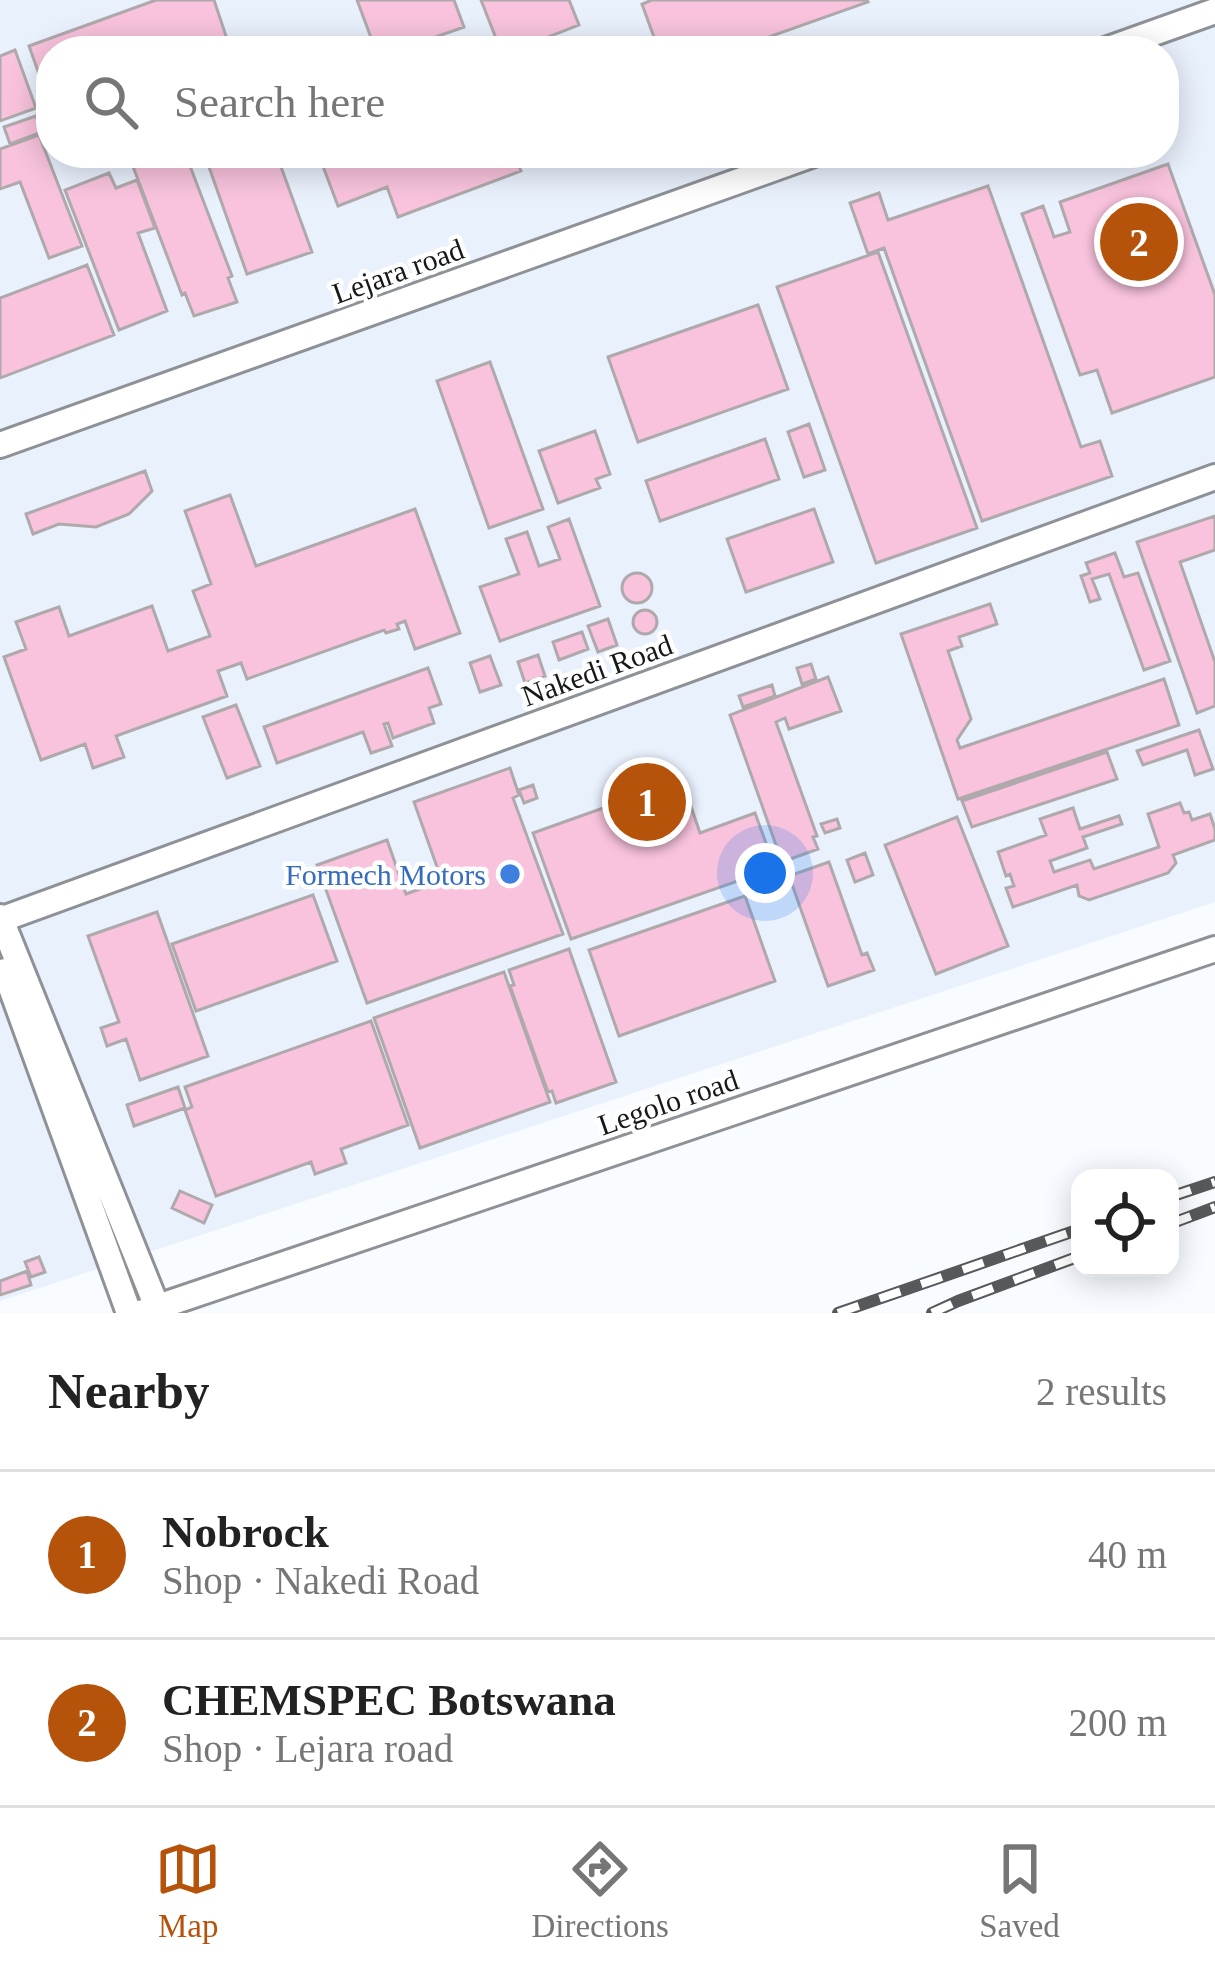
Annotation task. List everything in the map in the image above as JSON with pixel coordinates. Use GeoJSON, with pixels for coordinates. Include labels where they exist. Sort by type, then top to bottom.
{"type":"FeatureCollection","features":[{"type":"Feature","properties":{"kind":"street"},"geometry":{"type":"LineString","coordinates":[[1145,36],[1215,11]]}},
{"type":"Feature","properties":{"kind":"street","name":"Lejara road"},"geometry":{"type":"LineString","coordinates":[[0,445],[775,168]]}},
{"type":"Feature","properties":{"kind":"street","name":"Nakedi Road"},"geometry":{"type":"LineString","coordinates":[[0,919],[1215,477]]}},
{"type":"Feature","properties":{"kind":"street"},"geometry":{"type":"LineString","coordinates":[[0,919],[148,1310]]}},
{"type":"Feature","properties":{"kind":"street","name":"Legolo road"},"geometry":{"type":"LineString","coordinates":[[148,1310],[1215,949]]}},
{"type":"Feature","properties":{"kind":"street"},"geometry":{"type":"LineString","coordinates":[[0,958],[129,1313]]}},
{"type":"Feature","properties":{"kind":"shaded area"},"geometry":{"type":"Polygon","coordinates":[[[0,0],[1215,0],[1215,902],[0,1301],[0,0]]]}},
{"type":"Feature","properties":{"kind":"building"},"geometry":{"type":"Polygon","coordinates":[[[156,0],[214,0],[226,36],[57,36],[156,0]]]}},
{"type":"Feature","properties":{"kind":"building"},"geometry":{"type":"Polygon","coordinates":[[[357,0],[454,0],[464,27],[438,36],[370,36],[357,0]]]}},
{"type":"Feature","properties":{"kind":"building"},"geometry":{"type":"Polygon","coordinates":[[[481,0],[569,0],[579,25],[551,36],[495,36],[481,0]]]}},
{"type":"Feature","properties":{"kind":"building"},"geometry":{"type":"Polygon","coordinates":[[[652,0],[868,2],[772,36],[654,36],[642,4],[652,0]]]}},
{"type":"Feature","properties":{"kind":"building"},"geometry":{"type":"Polygon","coordinates":[[[15,50],[36,108],[0,121],[0,56],[15,50]]]}},
{"type":"Feature","properties":{"kind":"building"},"geometry":{"type":"Polygon","coordinates":[[[36,116],[36,134],[10,144],[4,127],[36,116]]]}},
{"type":"Feature","properties":{"kind":"building"},"geometry":{"type":"Polygon","coordinates":[[[36,136],[36,168],[52,168],[82,246],[49,258],[20,182],[0,189],[0,149],[36,136]]]}},
{"type":"Feature","properties":{"kind":"building"},"geometry":{"type":"Polygon","coordinates":[[[134,168],[191,168],[232,276],[228,278],[237,302],[194,316],[185,293],[182,295],[134,168]]]}},
{"type":"Feature","properties":{"kind":"building"},"geometry":{"type":"Polygon","coordinates":[[[209,168],[281,168],[312,252],[247,274],[209,168]]]}},
{"type":"Feature","properties":{"kind":"building"},"geometry":{"type":"Polygon","coordinates":[[[324,168],[521,171],[398,217],[387,187],[338,206],[324,168]]]}},
{"type":"Feature","properties":{"kind":"building"},"geometry":{"type":"Polygon","coordinates":[[[1157,168],[1169,168],[1215,295],[1215,377],[1112,413],[1097,370],[1080,375],[1022,214],[1043,206],[1054,237],[1070,232],[1060,202],[1157,168]]]}},
{"type":"Feature","properties":{"kind":"building"},"geometry":{"type":"Polygon","coordinates":[[[109,173],[116,188],[137,180],[155,228],[138,233],[167,311],[119,330],[65,190],[109,173]]]}},
{"type":"Feature","properties":{"kind":"building"},"geometry":{"type":"Polygon","coordinates":[[[988,186],[1081,447],[1100,441],[1112,476],[982,521],[884,248],[868,254],[850,203],[879,193],[888,220],[988,186]]]}},
{"type":"Feature","properties":{"kind":"building"},"geometry":{"type":"Polygon","coordinates":[[[878,252],[977,528],[876,563],[777,287],[878,252]]]}},
{"type":"Feature","properties":{"kind":"building"},"geometry":{"type":"Polygon","coordinates":[[[87,265],[114,335],[0,378],[0,298],[87,265]]]}},
{"type":"Feature","properties":{"kind":"building"},"geometry":{"type":"Polygon","coordinates":[[[758,305],[788,389],[638,442],[608,357],[758,305]]]}},
{"type":"Feature","properties":{"kind":"building"},"geometry":{"type":"Polygon","coordinates":[[[490,362],[543,509],[489,528],[437,381],[490,362]]]}},
{"type":"Feature","properties":{"kind":"building"},"geometry":{"type":"Polygon","coordinates":[[[809,424],[825,470],[804,477],[788,432],[809,424]]]}},
{"type":"Feature","properties":{"kind":"building"},"geometry":{"type":"Polygon","coordinates":[[[595,431],[610,474],[596,479],[600,488],[558,503],[539,451],[595,431]]]}},
{"type":"Feature","properties":{"kind":"building"},"geometry":{"type":"Polygon","coordinates":[[[765,439],[779,479],[660,521],[646,481],[765,439]]]}},
{"type":"Feature","properties":{"kind":"building"},"geometry":{"type":"Polygon","coordinates":[[[145,471],[152,491],[129,514],[96,527],[59,524],[33,534],[26,514],[145,471]]]}},
{"type":"Feature","properties":{"kind":"building"},"geometry":{"type":"Polygon","coordinates":[[[230,495],[256,566],[415,509],[460,633],[415,649],[405,621],[397,624],[399,629],[384,630],[247,679],[241,663],[218,671],[227,696],[116,736],[124,757],[93,768],[85,744],[41,760],[4,657],[26,649],[16,622],[59,607],[69,636],[152,606],[168,651],[210,636],[193,591],[211,584],[185,511],[230,495]]]}},
{"type":"Feature","properties":{"kind":"building"},"geometry":{"type":"Polygon","coordinates":[[[814,509],[833,562],[746,592],[727,539],[814,509]]]}},
{"type":"Feature","properties":{"kind":"building"},"geometry":{"type":"Polygon","coordinates":[[[1215,516],[1215,550],[1180,562],[1215,662],[1215,706],[1197,713],[1137,542],[1215,516]]]}},
{"type":"Feature","properties":{"kind":"building"},"geometry":{"type":"Polygon","coordinates":[[[569,519],[600,606],[500,641],[480,587],[519,574],[506,539],[527,532],[539,566],[560,559],[548,527],[569,519]]]}},
{"type":"Feature","properties":{"kind":"building"},"geometry":{"type":"Polygon","coordinates":[[[1115,553],[1124,577],[1138,573],[1170,661],[1144,670],[1109,574],[1092,579],[1100,599],[1090,602],[1081,576],[1090,573],[1086,563],[1115,553]]]}},
{"type":"Feature","properties":{"kind":"building"},"geometry":{"type":"Polygon","coordinates":[[[637,573],[648,577],[652,588],[648,599],[637,603],[626,599],[622,588],[626,577],[637,573]]]}},
{"type":"Feature","properties":{"kind":"building"},"geometry":{"type":"Polygon","coordinates":[[[990,604],[997,624],[959,637],[962,646],[948,651],[971,719],[957,740],[960,748],[1164,679],[1179,725],[958,799],[901,634],[990,604]]]}},
{"type":"Feature","properties":{"kind":"building"},"geometry":{"type":"Polygon","coordinates":[[[645,610],[654,613],[654,631],[645,634],[636,631],[633,622],[636,613],[645,610]]]}},
{"type":"Feature","properties":{"kind":"building"},"geometry":{"type":"Polygon","coordinates":[[[608,619],[617,645],[598,652],[588,626],[608,619]]]}},
{"type":"Feature","properties":{"kind":"building"},"geometry":{"type":"Polygon","coordinates":[[[582,632],[588,649],[559,660],[553,642],[582,632]]]}},
{"type":"Feature","properties":{"kind":"building"},"geometry":{"type":"Polygon","coordinates":[[[538,655],[545,676],[525,683],[518,662],[538,655]]]}},
{"type":"Feature","properties":{"kind":"building"},"geometry":{"type":"Polygon","coordinates":[[[490,656],[501,685],[480,692],[470,663],[490,656]]]}},
{"type":"Feature","properties":{"kind":"building"},"geometry":{"type":"Polygon","coordinates":[[[811,664],[816,679],[802,684],[797,668],[811,664]]]}},
{"type":"Feature","properties":{"kind":"building"},"geometry":{"type":"Polygon","coordinates":[[[428,668],[441,704],[429,708],[434,723],[393,738],[388,723],[384,724],[392,746],[371,753],[363,732],[277,763],[264,727],[428,668]]]}},
{"type":"Feature","properties":{"kind":"building"},"geometry":{"type":"Polygon","coordinates":[[[828,677],[841,711],[789,729],[785,718],[776,722],[818,849],[782,862],[730,715],[828,677]]]}},
{"type":"Feature","properties":{"kind":"building"},"geometry":{"type":"Polygon","coordinates":[[[772,685],[775,696],[743,707],[739,696],[772,685]]]}},
{"type":"Feature","properties":{"kind":"building"},"geometry":{"type":"Polygon","coordinates":[[[236,705],[260,766],[227,778],[203,717],[236,705]]]}},
{"type":"Feature","properties":{"kind":"building"},"geometry":{"type":"Polygon","coordinates":[[[1199,730],[1213,769],[1195,775],[1187,750],[1143,765],[1137,751],[1199,730]]]}},
{"type":"Feature","properties":{"kind":"building"},"geometry":{"type":"Polygon","coordinates":[[[1107,752],[1117,779],[972,827],[962,801],[1107,752]]]}},
{"type":"Feature","properties":{"kind":"building"},"geometry":{"type":"Polygon","coordinates":[[[510,768],[519,795],[513,798],[563,934],[367,1003],[317,865],[387,840],[406,894],[442,881],[414,802],[510,768]]]}},
{"type":"Feature","properties":{"kind":"building"},"geometry":{"type":"Polygon","coordinates":[[[682,780],[700,833],[755,813],[775,868],[571,939],[533,833],[682,780]]]}},
{"type":"Feature","properties":{"kind":"building"},"geometry":{"type":"Polygon","coordinates":[[[533,785],[537,798],[524,803],[519,790],[533,785]]]}},
{"type":"Feature","properties":{"kind":"building"},"geometry":{"type":"Polygon","coordinates":[[[1180,803],[1192,820],[1210,814],[1215,840],[1173,855],[1176,863],[1168,873],[1089,900],[1079,896],[1077,885],[1013,907],[1006,888],[1014,886],[998,852],[1046,835],[1040,819],[1073,808],[1080,829],[1119,816],[1122,824],[1083,837],[1087,848],[1050,861],[1054,872],[1090,860],[1094,869],[1159,847],[1148,814],[1180,803]]]}},
{"type":"Feature","properties":{"kind":"building"},"geometry":{"type":"Polygon","coordinates":[[[957,817],[1008,946],[936,974],[885,845],[957,817]]]}},
{"type":"Feature","properties":{"kind":"building"},"geometry":{"type":"Polygon","coordinates":[[[837,819],[840,828],[825,833],[821,824],[837,819]]]}},
{"type":"Feature","properties":{"kind":"building"},"geometry":{"type":"Polygon","coordinates":[[[865,853],[873,875],[855,882],[847,860],[865,853]]]}},
{"type":"Feature","properties":{"kind":"building"},"geometry":{"type":"Polygon","coordinates":[[[829,862],[862,955],[867,953],[874,970],[828,986],[789,876],[829,862]]]}},
{"type":"Feature","properties":{"kind":"building"},"geometry":{"type":"Polygon","coordinates":[[[313,895],[337,961],[196,1011],[172,944],[313,895]]]}},
{"type":"Feature","properties":{"kind":"building"},"geometry":{"type":"Polygon","coordinates":[[[745,896],[775,981],[619,1036],[589,950],[745,896]]]}},
{"type":"Feature","properties":{"kind":"building"},"geometry":{"type":"Polygon","coordinates":[[[157,912],[208,1056],[140,1080],[126,1039],[107,1046],[101,1028],[119,1022],[88,936],[157,912]]]}},
{"type":"Feature","properties":{"kind":"building"},"geometry":{"type":"Polygon","coordinates":[[[569,949],[616,1082],[556,1103],[510,986],[514,985],[509,970],[569,949]]]}},
{"type":"Feature","properties":{"kind":"building"},"geometry":{"type":"Polygon","coordinates":[[[504,972],[550,1102],[420,1148],[374,1018],[504,972]]]}},
{"type":"Feature","properties":{"kind":"building"},"geometry":{"type":"Polygon","coordinates":[[[371,1021],[408,1125],[341,1149],[346,1163],[315,1174],[311,1162],[216,1196],[185,1110],[192,1107],[185,1087],[371,1021]]]}},
{"type":"Feature","properties":{"kind":"building"},"geometry":{"type":"Polygon","coordinates":[[[178,1087],[185,1108],[134,1126],[127,1105],[178,1087]]]}},
{"type":"Feature","properties":{"kind":"building"},"geometry":{"type":"Polygon","coordinates":[[[180,1191],[212,1205],[204,1223],[172,1208],[180,1191]]]}},
{"type":"Feature","properties":{"kind":"building"},"geometry":{"type":"Polygon","coordinates":[[[39,1257],[45,1272],[31,1277],[25,1262],[39,1257]]]}},
{"type":"Feature","properties":{"kind":"building"},"geometry":{"type":"Polygon","coordinates":[[[27,1271],[31,1285],[0,1295],[0,1281],[27,1271]]]}},
{"type":"Feature","properties":{"kind":"railway"},"geometry":{"type":"LineString","coordinates":[[1179,1194],[1215,1182]]}},
{"type":"Feature","properties":{"kind":"railway"},"geometry":{"type":"LineString","coordinates":[[1179,1221],[1215,1207]]}},
{"type":"Feature","properties":{"kind":"railway"},"geometry":{"type":"LineString","coordinates":[[838,1313],[1071,1232]]}},
{"type":"Feature","properties":{"kind":"railway"},"geometry":{"type":"LineString","coordinates":[[932,1313],[1071,1259]]}},
{"type":"Feature","properties":{"kind":"place","name":"CHEMSPEC Botswana"},"geometry":{"type":"Point","coordinates":[1139,242]}},
{"type":"Feature","properties":{"kind":"place","name":"Nobrock"},"geometry":{"type":"Point","coordinates":[647,802]}},
{"type":"Feature","properties":{"kind":"place","name":"Formech Motors"},"geometry":{"type":"Point","coordinates":[510,874]}}]}
